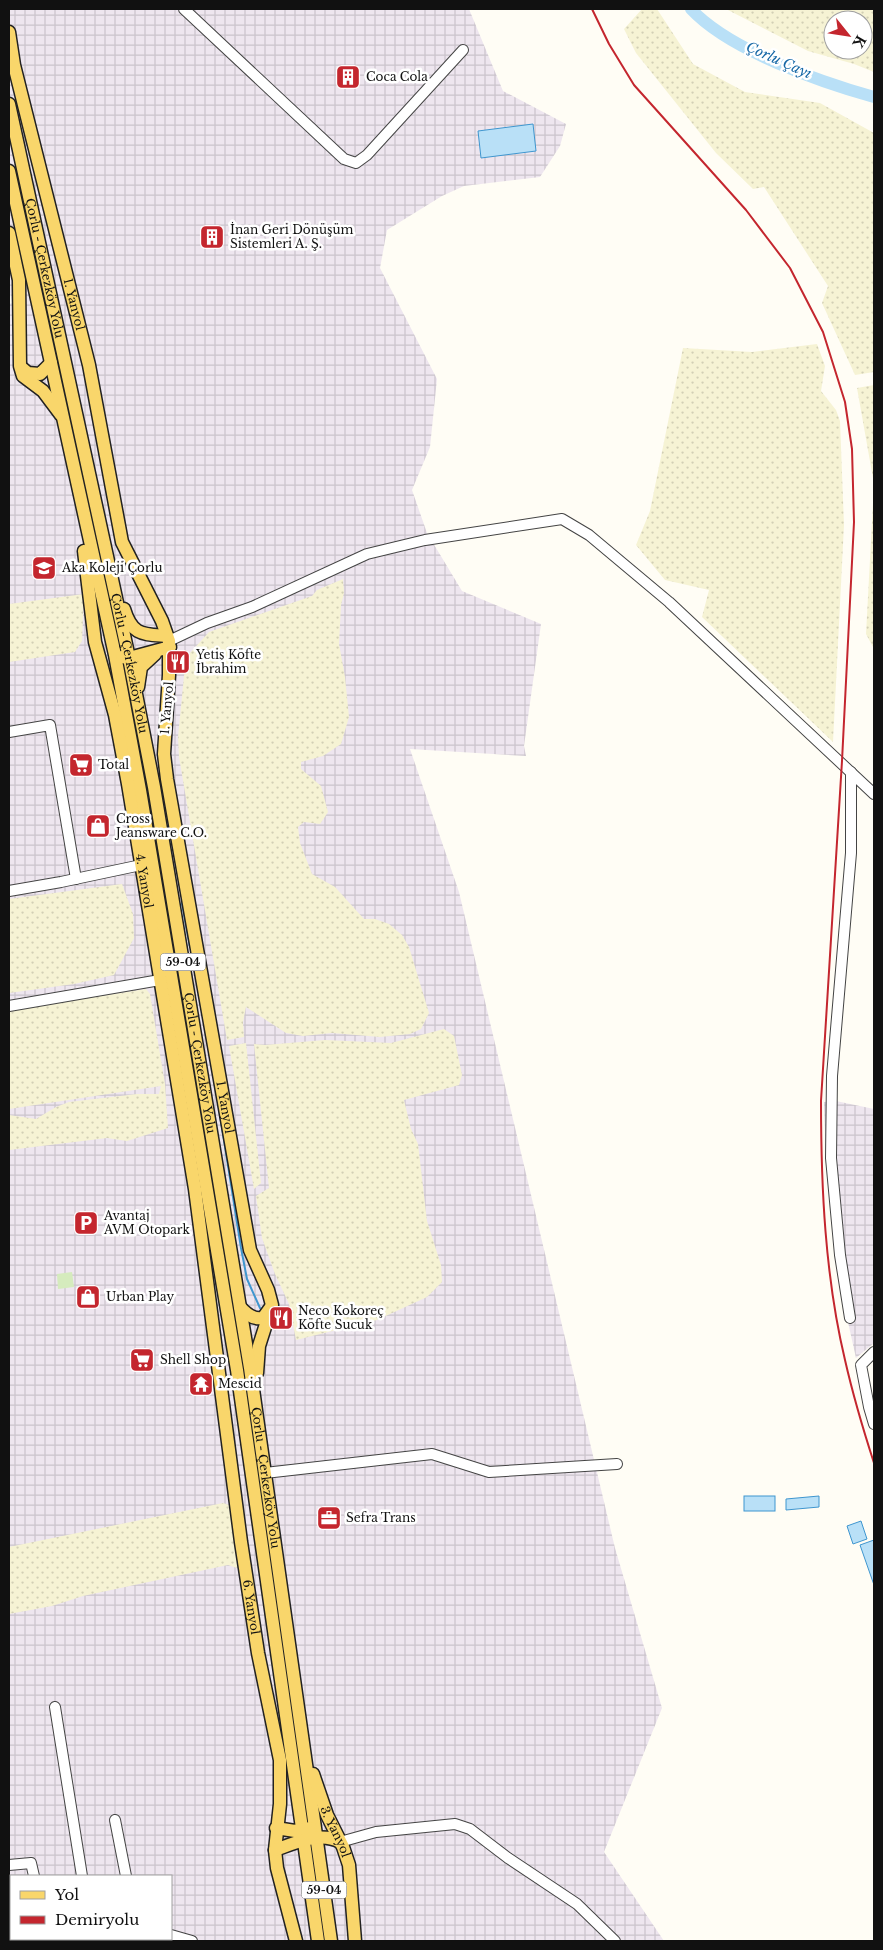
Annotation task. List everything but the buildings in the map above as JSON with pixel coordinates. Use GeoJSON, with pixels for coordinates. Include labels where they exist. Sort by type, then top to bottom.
{"type":"FeatureCollection","features":[{"type":"Feature","properties":{"kind":"main road","name":"1. Yanyol"},"geometry":{"type":"LineString","coordinates":[[9,32],[14,65],[89,365],[122,542],[162,621],[169,641],[164,747],[167,779],[250,1250],[268,1290],[272,1305]]}},
{"type":"Feature","properties":{"kind":"main road","name":"Çorlu - Çerkezköy Yolu"},"geometry":{"type":"LineString","coordinates":[[9,104],[111,580],[124,655],[119,677],[140,790],[209,1200],[310,1834],[319,1856],[331,1941]]}},
{"type":"Feature","properties":{"kind":"main road","name":"Çorlu - Çerkezköy Yolu"},"geometry":{"type":"LineString","coordinates":[[9,171],[79,493],[137,705],[155,796],[260,1434],[299,1727],[318,1941]]}},
{"type":"Feature","properties":{"kind":"main road"},"geometry":{"type":"LineString","coordinates":[[9,233],[19,280],[20,366],[23,376],[43,391],[63,416]]}},
{"type":"Feature","properties":{"kind":"main road"},"geometry":{"type":"LineString","coordinates":[[20,366],[28,373],[40,374],[52,363]]}},
{"type":"Feature","properties":{"kind":"main road","name":"4. Yanyol"},"geometry":{"type":"LineString","coordinates":[[79,493],[80,524],[96,642],[115,715],[207,1271]]}},
{"type":"Feature","properties":{"kind":"main road"},"geometry":{"type":"LineString","coordinates":[[111,580],[133,628],[144,635],[169,641]]}},
{"type":"Feature","properties":{"kind":"main road"},"geometry":{"type":"LineString","coordinates":[[96,642],[124,655],[169,641]]}},
{"type":"Feature","properties":{"kind":"main road"},"geometry":{"type":"LineString","coordinates":[[137,705],[141,667],[148,658],[169,641]]}},
{"type":"Feature","properties":{"kind":"main road"},"geometry":{"type":"LineString","coordinates":[[115,715],[114,701],[119,677]]}},
{"type":"Feature","properties":{"kind":"main road"},"geometry":{"type":"LineString","coordinates":[[207,1271],[209,1200]]}},
{"type":"Feature","properties":{"kind":"main road","name":"6. Yanyol"},"geometry":{"type":"LineString","coordinates":[[207,1271],[251,1606],[280,1760],[280,1795],[275,1850],[277,1868],[296,1941]]}},
{"type":"Feature","properties":{"kind":"main road"},"geometry":{"type":"LineString","coordinates":[[240,1307],[249,1316],[258,1319],[266,1315],[272,1305]]}},
{"type":"Feature","properties":{"kind":"main road"},"geometry":{"type":"LineString","coordinates":[[260,1434],[261,1404],[257,1357],[272,1305]]}},
{"type":"Feature","properties":{"kind":"main road","name":"3. Yanyol"},"geometry":{"type":"LineString","coordinates":[[299,1727],[319,1792],[349,1865],[355,1941]]}},
{"type":"Feature","properties":{"kind":"main road"},"geometry":{"type":"LineString","coordinates":[[276,1828],[338,1837]]}},
{"type":"Feature","properties":{"kind":"main road"},"geometry":{"type":"LineString","coordinates":[[275,1850],[310,1834]]}},
{"type":"Feature","properties":{"kind":"main road"},"geometry":{"type":"LineString","coordinates":[[319,1856],[338,1837]]}},
{"type":"Feature","properties":{"kind":"street"},"geometry":{"type":"LineString","coordinates":[[184,9],[344,158],[356,163],[367,155],[463,50]]}},
{"type":"Feature","properties":{"kind":"street"},"geometry":{"type":"LineString","coordinates":[[169,641],[367,554],[425,540],[562,519],[589,535],[669,602],[874,794]]}},
{"type":"Feature","properties":{"kind":"street"},"geometry":{"type":"LineString","coordinates":[[9,732],[50,725],[76,879]]}},
{"type":"Feature","properties":{"kind":"street"},"geometry":{"type":"LineString","coordinates":[[850,1318],[840,1255],[831,1158],[832,1076],[851,853],[851,772]]}},
{"type":"Feature","properties":{"kind":"street"},"geometry":{"type":"LineString","coordinates":[[9,891],[141,865]]}},
{"type":"Feature","properties":{"kind":"street"},"geometry":{"type":"LineString","coordinates":[[9,1006],[160,980]]}},
{"type":"Feature","properties":{"kind":"street"},"geometry":{"type":"LineString","coordinates":[[874,1352],[861,1365],[868,1407],[874,1424]]}},
{"type":"Feature","properties":{"kind":"street"},"geometry":{"type":"LineString","coordinates":[[265,1473],[432,1454],[489,1472],[617,1464]]}},
{"type":"Feature","properties":{"kind":"street"},"geometry":{"type":"LineString","coordinates":[[55,1707],[82,1875]]}},
{"type":"Feature","properties":{"kind":"street"},"geometry":{"type":"LineString","coordinates":[[115,1820],[126,1875]]}},
{"type":"Feature","properties":{"kind":"street"},"geometry":{"type":"LineString","coordinates":[[338,1837],[456,1824],[470,1829],[508,1858],[577,1904],[616,1941]]}},
{"type":"Feature","properties":{"kind":"street"},"geometry":{"type":"LineString","coordinates":[[9,1865],[31,1863],[34,1875]]}},
{"type":"Feature","properties":{"kind":"street"},"geometry":{"type":"LineString","coordinates":[[172,1935],[192,1941]]}},
{"type":"Feature","properties":{"kind":"shaded area"},"geometry":{"type":"Polygon","coordinates":[[[9,9],[469,9],[503,91],[566,124],[560,146],[540,177],[464,186],[442,196],[387,230],[380,268],[437,379],[430,447],[412,490],[427,533],[462,591],[541,624],[524,746],[526,756],[410,749],[459,892],[615,1548],[662,1708],[604,1852],[664,1941],[9,1941],[9,304],[12,303],[9,287],[9,9]]]}},
{"type":"Feature","properties":{"kind":"shaded area"},"geometry":{"type":"Polygon","coordinates":[[[642,9],[657,9],[693,64],[745,92],[820,103],[874,133],[874,372],[855,375],[822,303],[828,286],[764,187],[753,189],[716,153],[636,53],[624,29],[642,9]]]}},
{"type":"Feature","properties":{"kind":"shaded area"},"geometry":{"type":"Polygon","coordinates":[[[726,9],[874,9],[874,72],[840,60],[873,60],[873,10],[823,10],[823,55],[808,51],[726,9]]]}},
{"type":"Feature","properties":{"kind":"shaded area"},"geometry":{"type":"Polygon","coordinates":[[[817,344],[825,366],[821,391],[836,410],[840,421],[844,525],[833,742],[702,617],[709,590],[665,580],[636,545],[650,511],[683,348],[752,352],[817,344]]]}},
{"type":"Feature","properties":{"kind":"shaded area"},"geometry":{"type":"Polygon","coordinates":[[[874,385],[874,484],[857,388],[874,385]]]}},
{"type":"Feature","properties":{"kind":"shaded area"},"geometry":{"type":"Polygon","coordinates":[[[874,484],[874,649],[866,634],[874,484]]]}},
{"type":"Feature","properties":{"kind":"shaded area"},"geometry":{"type":"Polygon","coordinates":[[[343,579],[344,593],[341,605],[339,644],[349,717],[341,744],[323,756],[301,762],[301,769],[321,786],[328,812],[320,824],[304,822],[298,827],[300,843],[312,874],[335,887],[364,919],[375,919],[389,924],[402,935],[409,947],[429,1013],[421,1029],[410,1034],[380,1037],[332,1033],[303,1036],[286,1033],[246,1007],[243,1022],[244,1037],[227,1040],[179,757],[178,737],[185,666],[190,653],[209,632],[312,596],[317,590],[343,579]]]}},
{"type":"Feature","properties":{"kind":"shaded area"},"geometry":{"type":"Polygon","coordinates":[[[84,594],[82,641],[75,652],[9,662],[9,604],[84,594]]]}},
{"type":"Feature","properties":{"kind":"shaded area"},"geometry":{"type":"Polygon","coordinates":[[[122,884],[133,914],[134,938],[114,975],[74,984],[9,993],[9,899],[122,884]]]}},
{"type":"Feature","properties":{"kind":"shaded area"},"geometry":{"type":"Polygon","coordinates":[[[146,989],[150,994],[165,1084],[168,1128],[127,1141],[107,1138],[9,1150],[9,1115],[36,1119],[56,1107],[69,1102],[137,1094],[159,1094],[161,1086],[9,1109],[9,1010],[146,989]]]}},
{"type":"Feature","properties":{"kind":"shaded area"},"geometry":{"type":"Polygon","coordinates":[[[444,1029],[454,1036],[462,1075],[459,1085],[404,1100],[411,1129],[418,1144],[427,1221],[441,1265],[442,1282],[427,1297],[377,1320],[296,1340],[289,1304],[275,1274],[262,1238],[256,1196],[269,1188],[254,1044],[265,1045],[325,1040],[391,1043],[444,1029]]]}},
{"type":"Feature","properties":{"kind":"shaded area"},"geometry":{"type":"Polygon","coordinates":[[[246,1043],[261,1183],[254,1189],[229,1046],[246,1043]]]}},
{"type":"Feature","properties":{"kind":"shaded area"},"geometry":{"type":"Polygon","coordinates":[[[836,1101],[874,1109],[874,1343],[856,1358],[837,1273],[826,1160],[824,1102],[836,1101]]]}},
{"type":"Feature","properties":{"kind":"shaded area"},"geometry":{"type":"Polygon","coordinates":[[[223,1503],[229,1505],[240,1569],[228,1565],[83,1596],[52,1606],[9,1614],[9,1547],[223,1503]]]}},
{"type":"Feature","properties":{"kind":"green space"},"geometry":{"type":"Polygon","coordinates":[[[72,1272],[74,1287],[58,1289],[57,1274],[72,1272]]]}},
{"type":"Feature","properties":{"kind":"water"},"geometry":{"type":"Polygon","coordinates":[[[533,124],[536,151],[481,158],[478,131],[533,124]]]}},
{"type":"Feature","properties":{"kind":"water"},"geometry":{"type":"Polygon","coordinates":[[[744,1496],[775,1496],[775,1511],[744,1511],[744,1496]]]}},
{"type":"Feature","properties":{"kind":"water"},"geometry":{"type":"Polygon","coordinates":[[[819,1496],[819,1507],[786,1510],[786,1499],[819,1496]]]}},
{"type":"Feature","properties":{"kind":"water"},"geometry":{"type":"Polygon","coordinates":[[[861,1521],[867,1539],[853,1544],[847,1526],[861,1521]]]}},
{"type":"Feature","properties":{"kind":"water"},"geometry":{"type":"Polygon","coordinates":[[[874,1540],[874,1585],[860,1545],[874,1540]]]}},
{"type":"Feature","properties":{"kind":"waterway","name":"Çorlu Çayı"},"geometry":{"type":"LineString","coordinates":[[691,9],[708,24],[751,51],[828,83],[874,97]]}},
{"type":"Feature","properties":{"kind":"waterway"},"geometry":{"type":"LineString","coordinates":[[158,758],[161,707]]}},
{"type":"Feature","properties":{"kind":"waterway"},"geometry":{"type":"LineString","coordinates":[[182,903],[190,947]]}},
{"type":"Feature","properties":{"kind":"waterway"},"geometry":{"type":"LineString","coordinates":[[218,1102],[247,1279],[260,1308]]}},
{"type":"Feature","properties":{"kind":"railway"},"geometry":{"type":"LineString","coordinates":[[592,9],[609,44],[634,85],[746,210],[790,268],[823,332],[845,402],[852,449],[854,522],[842,761],[821,1101],[822,1166],[829,1264],[838,1328],[855,1399],[874,1463]]}},
{"type":"Feature","properties":{"kind":"place","name":"Coca Cola"},"geometry":{"type":"Point","coordinates":[348,77]}},
{"type":"Feature","properties":{"kind":"place","name":"İnan Geri Dönüşüm Sistemleri A. Ş."},"geometry":{"type":"Point","coordinates":[212,237]}},
{"type":"Feature","properties":{"kind":"place","name":"Aka Koleji Çorlu"},"geometry":{"type":"Point","coordinates":[44,568]}},
{"type":"Feature","properties":{"kind":"place","name":"Yetiş Köfte İbrahim"},"geometry":{"type":"Point","coordinates":[178,662]}},
{"type":"Feature","properties":{"kind":"place","name":"Total"},"geometry":{"type":"Point","coordinates":[81,765]}},
{"type":"Feature","properties":{"kind":"place","name":"Cross Jeansware C.O."},"geometry":{"type":"Point","coordinates":[98,826]}},
{"type":"Feature","properties":{"kind":"place","name":"Avantaj AVM Otopark"},"geometry":{"type":"Point","coordinates":[86,1223]}},
{"type":"Feature","properties":{"kind":"place","name":"Urban Play"},"geometry":{"type":"Point","coordinates":[88,1297]}},
{"type":"Feature","properties":{"kind":"place","name":"Neco Kokoreç Köfte Sucuk"},"geometry":{"type":"Point","coordinates":[281,1318]}},
{"type":"Feature","properties":{"kind":"place","name":"Shell Shop"},"geometry":{"type":"Point","coordinates":[142,1360]}},
{"type":"Feature","properties":{"kind":"place","name":"Mescid"},"geometry":{"type":"Point","coordinates":[201,1384]}},
{"type":"Feature","properties":{"kind":"place","name":"Sefra Trans"},"geometry":{"type":"Point","coordinates":[329,1518]}}]}
